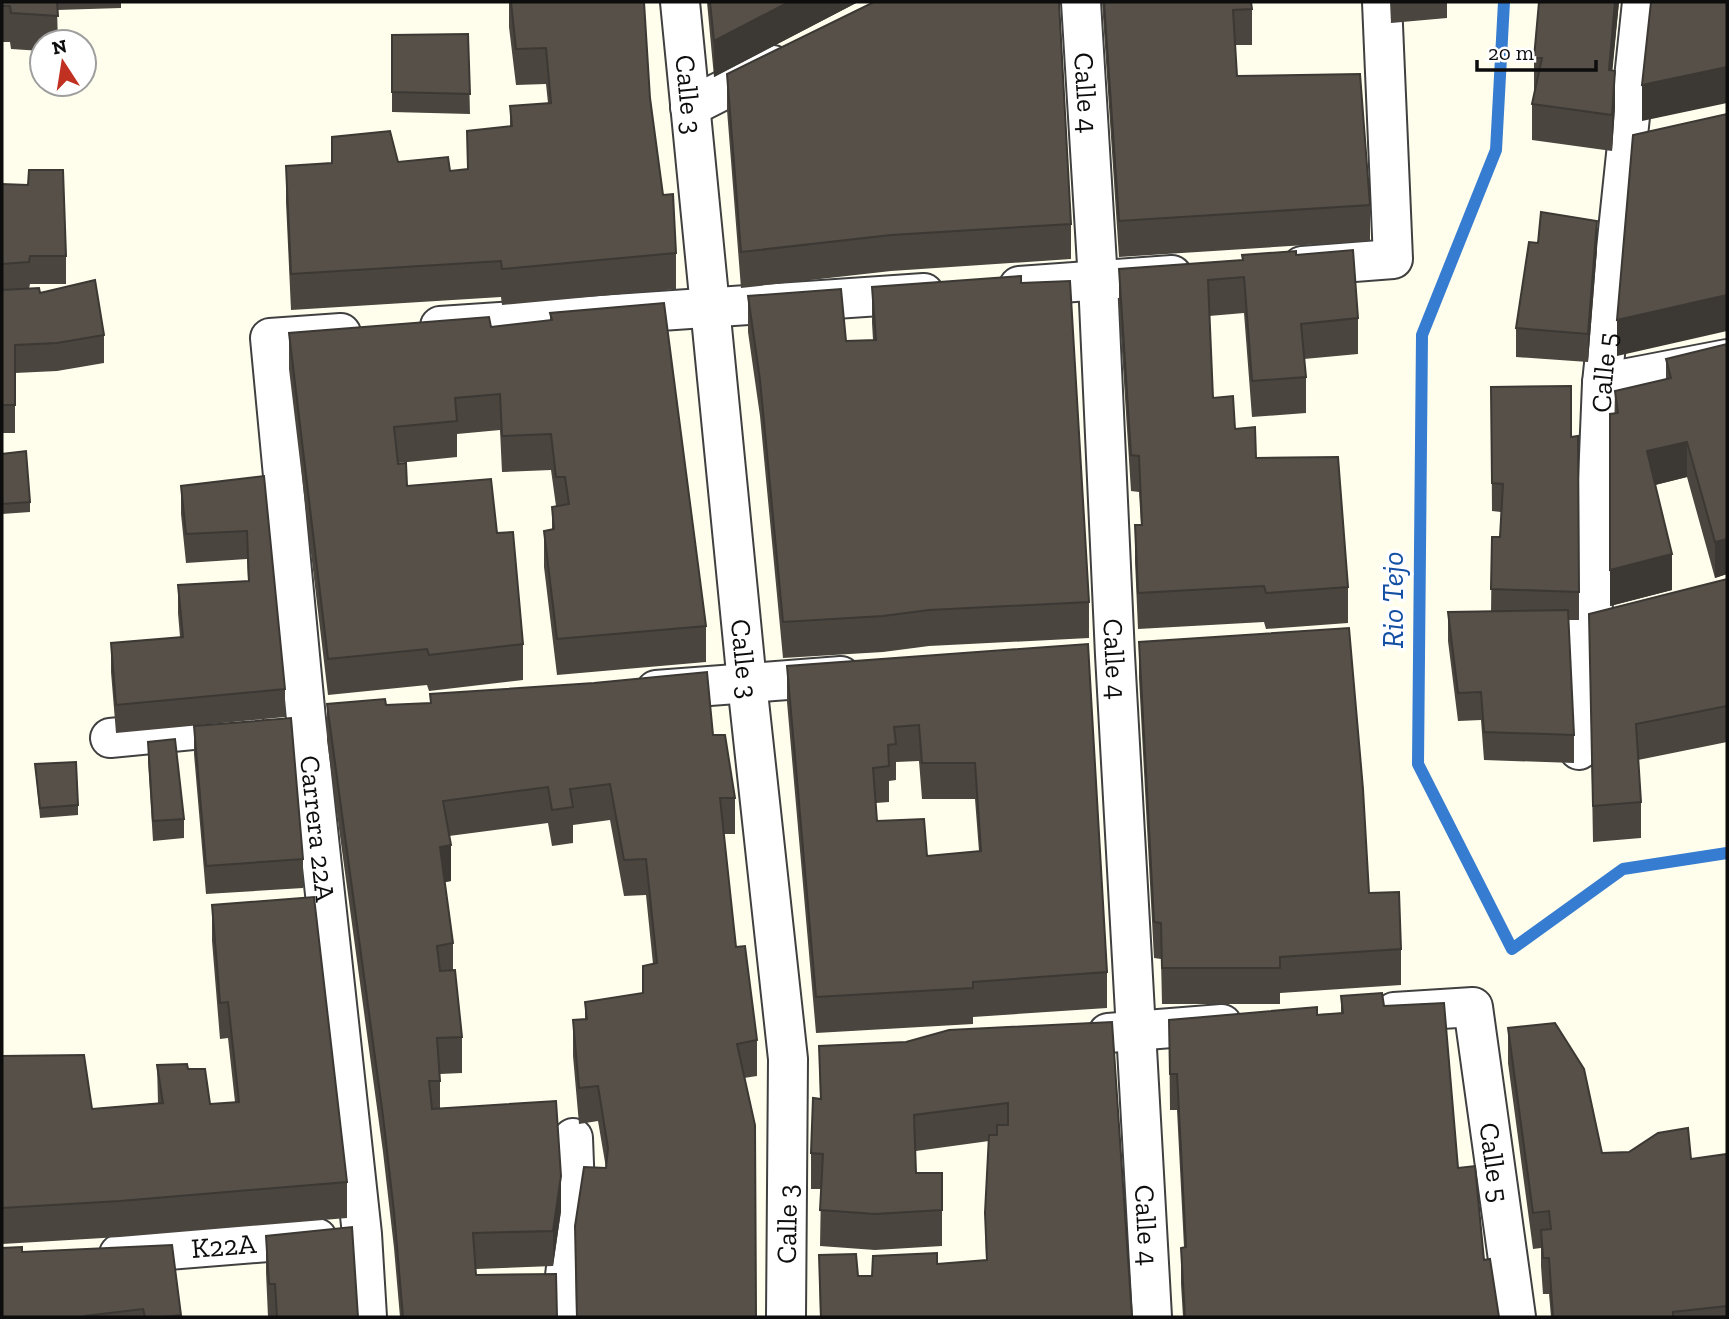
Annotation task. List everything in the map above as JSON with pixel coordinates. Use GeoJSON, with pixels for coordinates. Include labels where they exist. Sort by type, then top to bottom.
{"type":"FeatureCollection","features":[{"type":"Feature","properties":{"kind":"street","name":"Calle 3"},"geometry":{"type":"LineString","coordinates":[[680,2],[747,683],[802,1058],[786,1317]]}},
{"type":"Feature","properties":{"kind":"street","name":"Calle 4"},"geometry":{"type":"LineString","coordinates":[[1082,2],[1098,281],[1101,656],[1134,1031],[1152,1317]]}},
{"type":"Feature","properties":{"kind":"street"},"geometry":{"type":"LineString","coordinates":[[1273,268],[1394,259],[1382,2]]}},
{"type":"Feature","properties":{"kind":"street","name":"Calle 5"},"geometry":{"type":"LineString","coordinates":[[1579,750],[1584,627],[1602,383],[1642,2]]}},
{"type":"Feature","properties":{"kind":"street"},"geometry":{"type":"LineString","coordinates":[[690,107],[800,51]]}},
{"type":"Feature","properties":{"kind":"street"},"geometry":{"type":"LineString","coordinates":[[1628,144],[1665,136]]}},
{"type":"Feature","properties":{"kind":"street"},"geometry":{"type":"LineString","coordinates":[[711,307],[1206,273]]}},
{"type":"Feature","properties":{"kind":"street","name":"Carrera 22A"},"geometry":{"type":"LineString","coordinates":[[367,1317],[320,718],[270,338],[711,307]]}},
{"type":"Feature","properties":{"kind":"street"},"geometry":{"type":"LineString","coordinates":[[1602,383],[1727,359]]}},
{"type":"Feature","properties":{"kind":"street"},"geometry":{"type":"LineString","coordinates":[[1486,625],[1584,627],[1632,618]]}},
{"type":"Feature","properties":{"kind":"street"},"geometry":{"type":"LineString","coordinates":[[1101,656],[1155,652]]}},
{"type":"Feature","properties":{"kind":"street"},"geometry":{"type":"LineString","coordinates":[[623,693],[870,674]]}},
{"type":"Feature","properties":{"kind":"street"},"geometry":{"type":"LineString","coordinates":[[110,738],[320,718]]}},
{"type":"Feature","properties":{"kind":"street","name":"Calle 5"},"geometry":{"type":"LineString","coordinates":[[1364,1014],[1473,1007],[1516,1317]]}},
{"type":"Feature","properties":{"kind":"street"},"geometry":{"type":"LineString","coordinates":[[1079,1035],[1256,1022]]}},
{"type":"Feature","properties":{"kind":"street"},"geometry":{"type":"LineString","coordinates":[[565,1317],[565,1276],[575,1190],[573,1138]]}},
{"type":"Feature","properties":{"kind":"street","name":"K22A"},"geometry":{"type":"LineString","coordinates":[[85,1257],[362,1234]]}},
{"type":"Feature","properties":{"kind":"building"},"geometry":{"type":"Polygon","coordinates":[[[2,2],[57,2],[58,16],[11,13],[10,6],[2,6],[2,2]]]}},
{"type":"Feature","properties":{"kind":"building"},"geometry":{"type":"Polygon","coordinates":[[[511,2],[644,2],[650,98],[663,195],[673,194],[676,253],[502,269],[501,261],[291,274],[286,166],[332,163],[332,137],[390,131],[398,162],[448,157],[450,171],[468,169],[467,131],[512,126],[510,106],[551,103],[546,48],[516,49],[511,2]]]}},
{"type":"Feature","properties":{"kind":"building"},"geometry":{"type":"Polygon","coordinates":[[[710,2],[789,2],[714,41],[710,2]]]}},
{"type":"Feature","properties":{"kind":"building"},"geometry":{"type":"Polygon","coordinates":[[[874,2],[1059,2],[1071,224],[891,235],[741,252],[727,74],[874,2]]]}},
{"type":"Feature","properties":{"kind":"building"},"geometry":{"type":"Polygon","coordinates":[[[1104,2],[1251,2],[1252,9],[1233,10],[1237,76],[1360,74],[1370,205],[1119,221],[1104,2]]]}},
{"type":"Feature","properties":{"kind":"building"},"geometry":{"type":"Polygon","coordinates":[[[1539,2],[1615,2],[1609,70],[1615,71],[1612,115],[1532,104],[1542,58],[1534,58],[1539,2]]]}},
{"type":"Feature","properties":{"kind":"building"},"geometry":{"type":"Polygon","coordinates":[[[1651,2],[1727,2],[1727,67],[1642,85],[1651,2]]]}},
{"type":"Feature","properties":{"kind":"building"},"geometry":{"type":"Polygon","coordinates":[[[468,34],[470,94],[392,92],[392,35],[468,34]]]}},
{"type":"Feature","properties":{"kind":"building"},"geometry":{"type":"Polygon","coordinates":[[[1727,114],[1727,295],[1617,320],[1633,135],[1727,114]]]}},
{"type":"Feature","properties":{"kind":"building"},"geometry":{"type":"Polygon","coordinates":[[[29,170],[63,170],[66,256],[30,256],[29,262],[2,264],[2,184],[28,185],[29,170]]]}},
{"type":"Feature","properties":{"kind":"building"},"geometry":{"type":"Polygon","coordinates":[[[1541,212],[1597,221],[1588,334],[1516,328],[1529,242],[1538,243],[1541,212]]]}},
{"type":"Feature","properties":{"kind":"building"},"geometry":{"type":"Polygon","coordinates":[[[1353,250],[1358,318],[1301,324],[1306,377],[1252,381],[1244,277],[1208,280],[1213,398],[1233,396],[1235,429],[1255,427],[1256,458],[1338,457],[1348,587],[1266,593],[1264,586],[1138,593],[1135,525],[1142,525],[1139,456],[1131,455],[1119,269],[1243,260],[1242,255],[1296,251],[1296,255],[1353,250]]]}},
{"type":"Feature","properties":{"kind":"building"},"geometry":{"type":"Polygon","coordinates":[[[1021,276],[1021,283],[1070,281],[1089,602],[929,610],[883,616],[783,622],[760,380],[748,296],[841,289],[846,341],[876,340],[872,287],[1021,276]]]}},
{"type":"Feature","properties":{"kind":"building"},"geometry":{"type":"Polygon","coordinates":[[[95,280],[104,335],[57,343],[15,345],[15,405],[2,405],[2,290],[39,288],[40,293],[95,280]]]}},
{"type":"Feature","properties":{"kind":"building"},"geometry":{"type":"Polygon","coordinates":[[[664,303],[706,626],[557,639],[544,531],[554,529],[552,507],[569,504],[565,477],[556,477],[551,434],[502,436],[500,394],[455,398],[457,421],[394,427],[398,464],[406,463],[407,486],[491,479],[497,533],[513,532],[523,644],[429,655],[427,649],[328,659],[289,333],[489,317],[491,327],[552,320],[550,313],[664,303]]]}},
{"type":"Feature","properties":{"kind":"building"},"geometry":{"type":"Polygon","coordinates":[[[1727,344],[1727,539],[1715,542],[1687,442],[1647,451],[1672,554],[1610,570],[1610,414],[1618,413],[1615,391],[1671,378],[1666,359],[1727,344]]]}},
{"type":"Feature","properties":{"kind":"building"},"geometry":{"type":"Polygon","coordinates":[[[1571,386],[1571,437],[1578,436],[1579,592],[1491,589],[1492,537],[1500,537],[1503,484],[1492,483],[1491,387],[1571,386]]]}},
{"type":"Feature","properties":{"kind":"building"},"geometry":{"type":"Polygon","coordinates":[[[26,451],[30,502],[2,504],[2,454],[26,451]]]}},
{"type":"Feature","properties":{"kind":"building"},"geometry":{"type":"Polygon","coordinates":[[[264,476],[285,689],[116,705],[111,643],[183,637],[178,585],[249,581],[247,531],[186,534],[181,486],[264,476]]]}},
{"type":"Feature","properties":{"kind":"building"},"geometry":{"type":"Polygon","coordinates":[[[1727,579],[1727,706],[1636,724],[1641,802],[1593,806],[1589,614],[1727,579]]]}},
{"type":"Feature","properties":{"kind":"building"},"geometry":{"type":"Polygon","coordinates":[[[1568,610],[1574,735],[1484,732],[1481,692],[1458,693],[1448,612],[1568,610]]]}},
{"type":"Feature","properties":{"kind":"building"},"geometry":{"type":"Polygon","coordinates":[[[1349,628],[1369,893],[1399,892],[1401,949],[1280,957],[1280,968],[1162,968],[1161,923],[1154,922],[1139,642],[1349,628]]]}},
{"type":"Feature","properties":{"kind":"building"},"geometry":{"type":"Polygon","coordinates":[[[1088,644],[1107,972],[973,982],[973,988],[816,997],[787,666],[1088,644]],[[919,725],[894,727],[896,744],[888,745],[889,766],[873,768],[877,821],[924,819],[927,856],[981,851],[975,763],[922,763],[919,725]]]}},
{"type":"Feature","properties":{"kind":"building"},"geometry":{"type":"Polygon","coordinates":[[[707,672],[713,735],[725,735],[735,798],[720,798],[736,947],[745,946],[757,1040],[737,1044],[755,1125],[756,1317],[577,1317],[575,1226],[584,1167],[606,1168],[608,1148],[598,1086],[579,1088],[573,1020],[587,1019],[585,1002],[643,993],[643,966],[657,963],[646,859],[624,860],[610,784],[570,789],[573,807],[552,810],[548,787],[443,801],[451,845],[440,847],[453,943],[437,946],[440,971],[455,970],[462,1037],[437,1038],[440,1081],[429,1081],[432,1109],[556,1101],[561,1176],[553,1231],[473,1233],[476,1275],[556,1274],[557,1317],[403,1317],[383,1116],[327,704],[385,699],[386,705],[431,703],[430,694],[707,672]]]}},
{"type":"Feature","properties":{"kind":"building"},"geometry":{"type":"Polygon","coordinates":[[[291,718],[303,859],[206,866],[194,726],[291,718]]]}},
{"type":"Feature","properties":{"kind":"building"},"geometry":{"type":"Polygon","coordinates":[[[175,739],[184,819],[153,821],[148,742],[175,739]]]}},
{"type":"Feature","properties":{"kind":"building"},"geometry":{"type":"Polygon","coordinates":[[[76,762],[78,805],[40,808],[35,764],[76,762]]]}},
{"type":"Feature","properties":{"kind":"building"},"geometry":{"type":"Polygon","coordinates":[[[314,897],[347,1182],[2,1208],[2,1056],[84,1055],[92,1109],[163,1103],[157,1065],[187,1064],[188,1069],[205,1069],[210,1104],[239,1102],[228,1002],[220,1003],[212,905],[314,897]]]}},
{"type":"Feature","properties":{"kind":"building"},"geometry":{"type":"Polygon","coordinates":[[[1382,993],[1384,1006],[1444,1003],[1458,1168],[1475,1166],[1484,1260],[1490,1259],[1499,1317],[1185,1317],[1181,1248],[1186,1247],[1177,1074],[1170,1074],[1169,1020],[1317,1007],[1317,1015],[1343,1013],[1341,996],[1382,993]]]}},
{"type":"Feature","properties":{"kind":"building"},"geometry":{"type":"Polygon","coordinates":[[[1112,1022],[1132,1317],[821,1317],[819,1255],[856,1254],[858,1276],[872,1276],[873,1256],[937,1253],[937,1264],[987,1260],[985,1213],[989,1135],[997,1135],[997,1125],[1008,1125],[1008,1103],[914,1115],[916,1173],[942,1173],[942,1210],[875,1214],[820,1210],[823,1154],[811,1153],[813,1098],[821,1099],[819,1046],[906,1042],[949,1030],[1112,1022]]]}},
{"type":"Feature","properties":{"kind":"building"},"geometry":{"type":"Polygon","coordinates":[[[1555,1023],[1584,1069],[1602,1153],[1629,1152],[1658,1133],[1688,1128],[1691,1159],[1727,1154],[1727,1306],[1673,1312],[1673,1317],[1553,1317],[1549,1258],[1543,1258],[1541,1230],[1551,1229],[1549,1211],[1533,1213],[1508,1028],[1555,1023]]]}},
{"type":"Feature","properties":{"kind":"building"},"geometry":{"type":"Polygon","coordinates":[[[352,1227],[358,1317],[277,1317],[275,1284],[269,1284],[266,1236],[352,1227]]]}},
{"type":"Feature","properties":{"kind":"building"},"geometry":{"type":"Polygon","coordinates":[[[172,1245],[181,1315],[145,1317],[143,1309],[85,1317],[2,1317],[2,1248],[22,1247],[22,1252],[172,1245]]]}},
{"type":"Feature","properties":{"kind":"waterway","name":"Rio Tejo"},"geometry":{"type":"LineString","coordinates":[[1504,2],[1496,150],[1422,335],[1418,764],[1512,949],[1623,869],[1727,853]]}}]}
